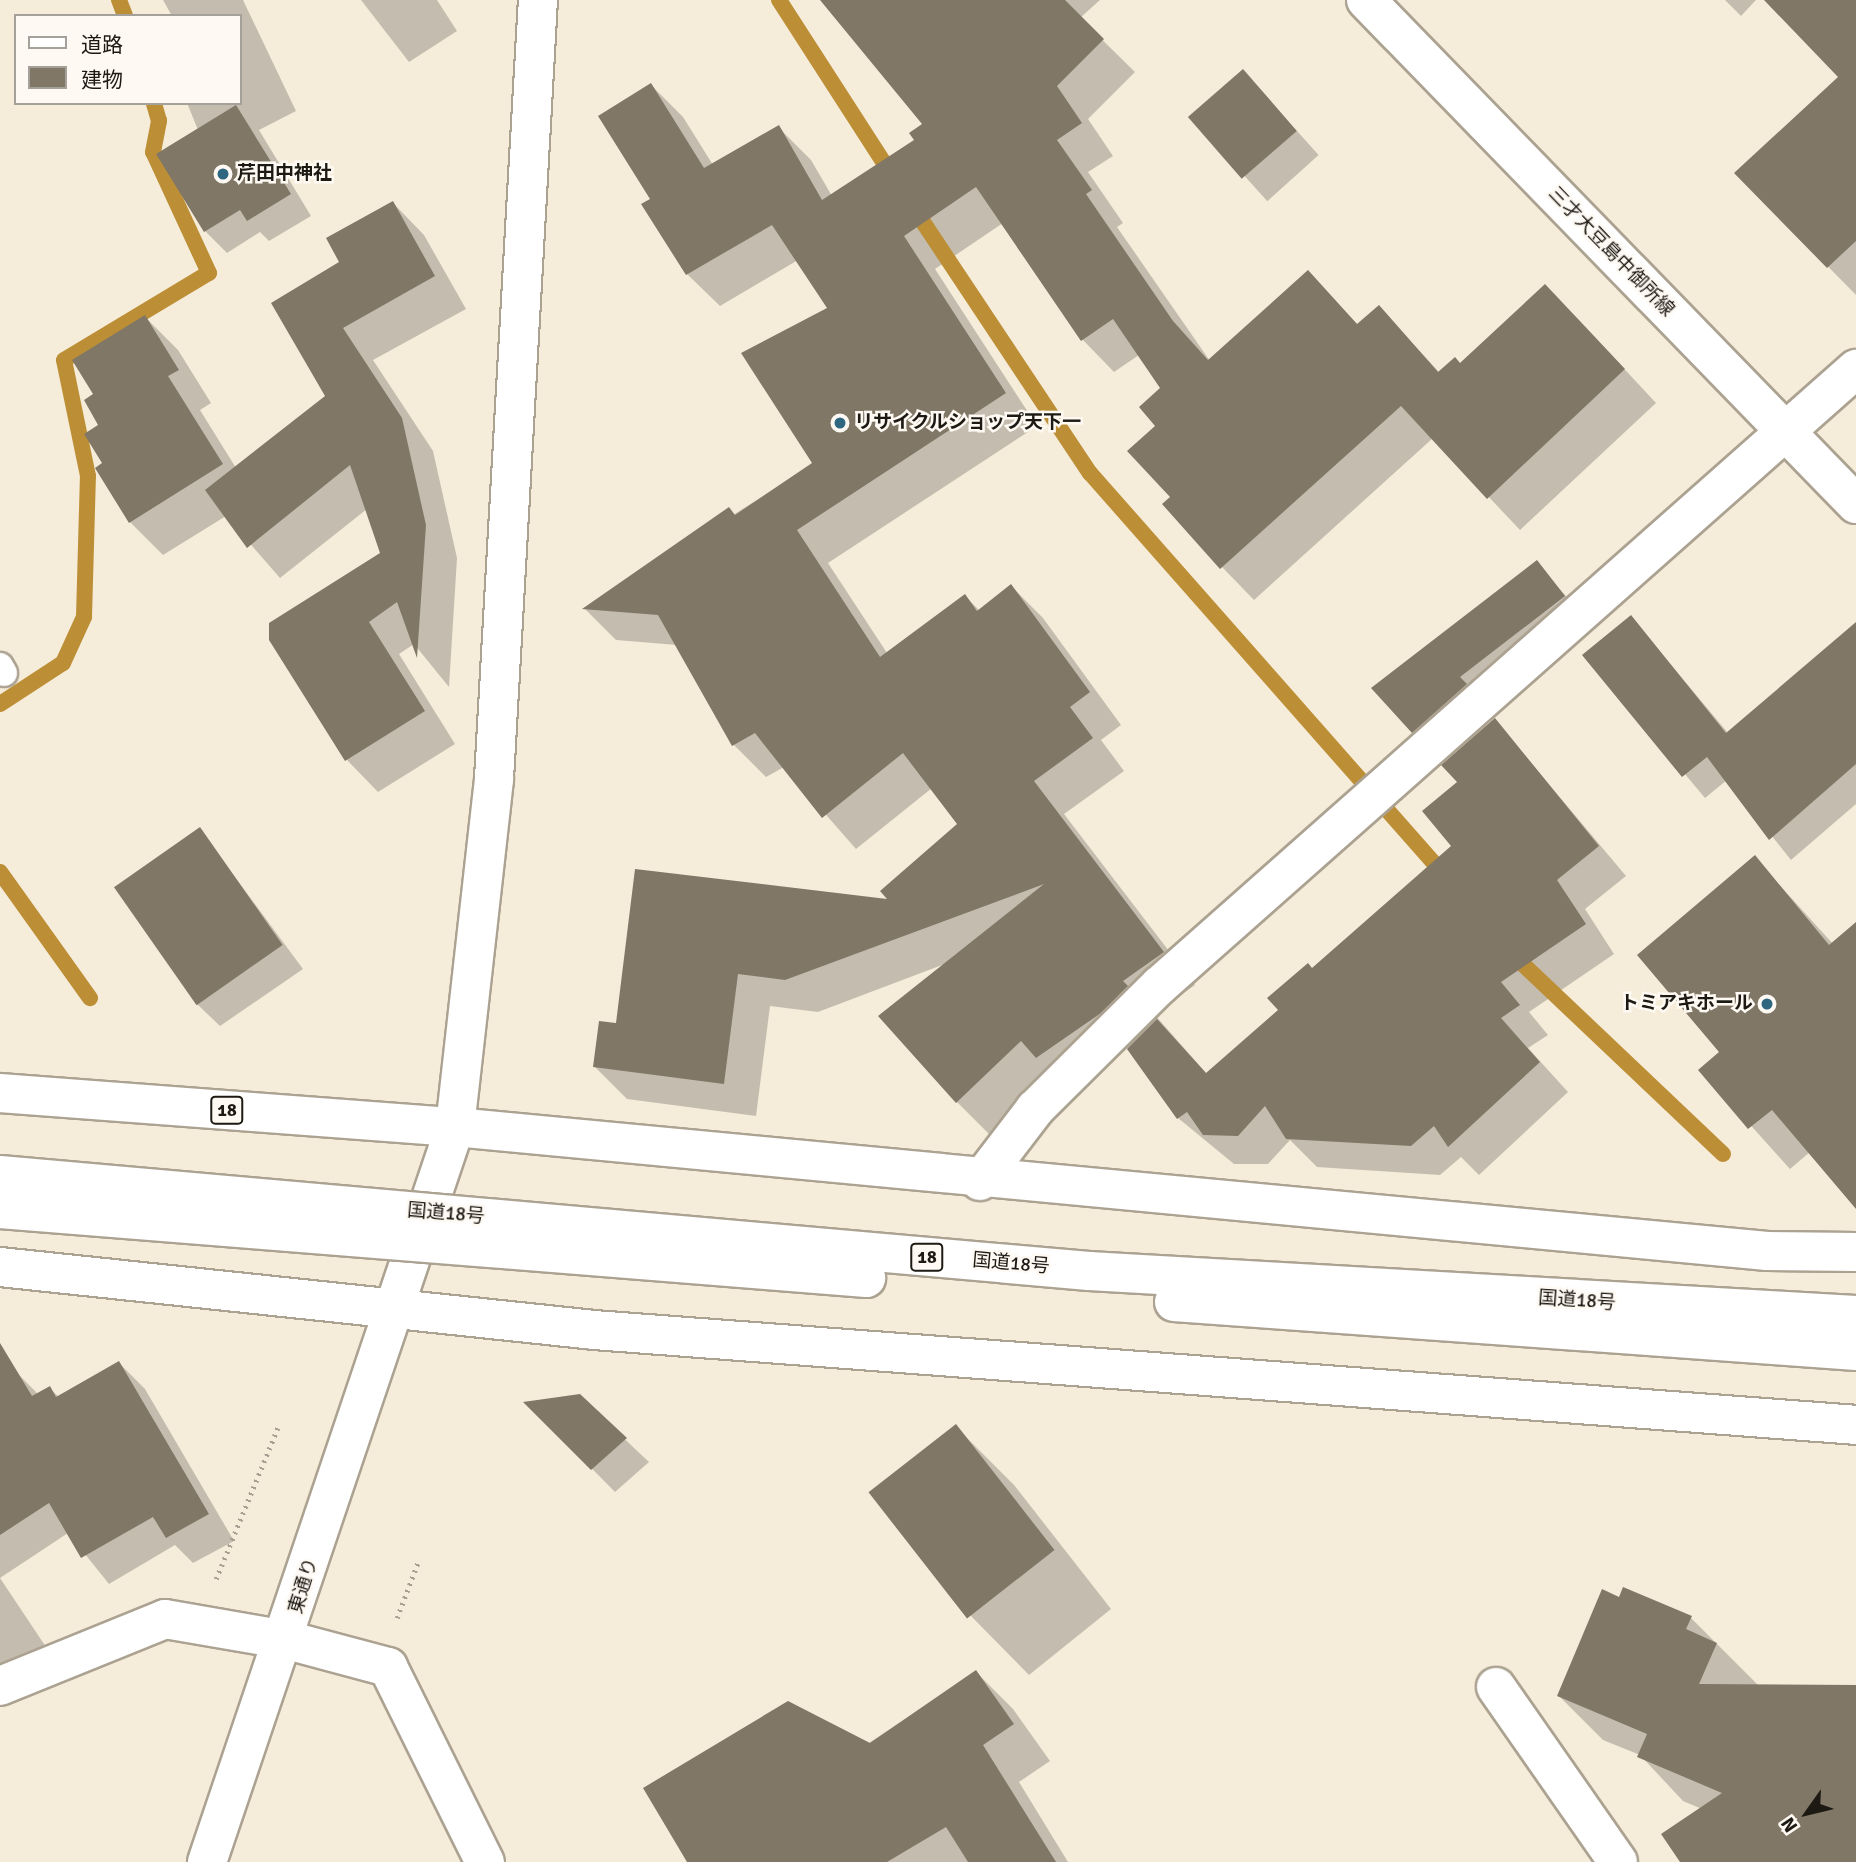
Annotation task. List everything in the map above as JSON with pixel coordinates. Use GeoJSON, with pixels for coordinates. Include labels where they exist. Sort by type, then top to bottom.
{"type":"FeatureCollection","features":[{"type":"Feature","properties":{"kind":"main road","name":"東通り"},"geometry":{"type":"LineString","coordinates":[[207,1862],[287,1640],[392,1307],[455,1127],[494,779],[538,0]]}},
{"type":"Feature","properties":{"kind":"main road","name":"三才大豆島中御所線"},"geometry":{"type":"LineString","coordinates":[[1366,0],[1856,504]]}},
{"type":"Feature","properties":{"kind":"main road"},"geometry":{"type":"LineString","coordinates":[[980,1181],[1035,1109],[1159,986],[1397,779],[1856,369]]}},
{"type":"Feature","properties":{"kind":"main road","name":"18"},"geometry":{"type":"LineString","coordinates":[[0,1093],[455,1127],[980,1181],[1767,1251],[1856,1252]]}},
{"type":"Feature","properties":{"kind":"main road","name":"国道18号"},"geometry":{"type":"LineString","coordinates":[[0,1175],[1089,1271],[1856,1315]]}},
{"type":"Feature","properties":{"kind":"main road","name":"国道18号"},"geometry":{"type":"LineString","coordinates":[[0,1209],[1700,1344],[1856,1351]]}},
{"type":"Feature","properties":{"kind":"main road"},"geometry":{"type":"LineString","coordinates":[[0,1267],[594,1330],[1856,1425]]}},
{"type":"Feature","properties":{"kind":"main road"},"geometry":{"type":"LineString","coordinates":[[0,1686],[165,1619],[287,1640],[388,1667],[485,1862]]}},
{"type":"Feature","properties":{"kind":"main road"},"geometry":{"type":"LineString","coordinates":[[1496,1687],[1618,1862]]}},
{"type":"Feature","properties":{"kind":"path"},"geometry":{"type":"LineString","coordinates":[[214,1584],[278,1427]]}},
{"type":"Feature","properties":{"kind":"path"},"geometry":{"type":"LineString","coordinates":[[397,1618],[418,1562]]}},
{"type":"Feature","properties":{"kind":"building"},"geometry":{"type":"Polygon","coordinates":[[[820,0],[1065,0],[1104,39],[1057,86],[1082,123],[1057,140],[1092,190],[1086,194],[1173,321],[1208,360],[1308,270],[1357,324],[1379,305],[1438,372],[1455,357],[1460,363],[1545,284],[1625,369],[1487,499],[1401,406],[1220,569],[1162,504],[1170,497],[1127,451],[1155,426],[1139,407],[1160,388],[1113,319],[1081,341],[976,187],[904,236],[1006,393],[797,530],[880,657],[965,594],[977,611],[1011,584],[1090,692],[1070,707],[1093,738],[1034,781],[1164,952],[1123,981],[1128,986],[1101,1013],[1036,1058],[1021,1041],[956,1103],[878,1016],[1044,884],[785,980],[738,974],[724,1084],[593,1067],[599,1021],[616,1023],[635,869],[887,899],[880,891],[957,824],[903,753],[822,818],[755,733],[732,746],[658,615],[582,609],[729,507],[735,515],[812,463],[741,353],[827,308],[772,225],[686,275],[641,204],[650,199],[598,116],[651,83],[704,168],[779,125],[822,200],[914,140],[909,133],[922,124],[820,0]]]}},
{"type":"Feature","properties":{"kind":"building"},"geometry":{"type":"Polygon","coordinates":[[[1764,0],[1856,0],[1856,241],[1827,268],[1734,173],[1838,77],[1764,0]]]}},
{"type":"Feature","properties":{"kind":"building"},"geometry":{"type":"Polygon","coordinates":[[[1243,69],[1297,131],[1242,179],[1188,117],[1243,69]]]}},
{"type":"Feature","properties":{"kind":"building"},"geometry":{"type":"Polygon","coordinates":[[[236,105],[291,194],[247,221],[240,210],[204,232],[156,154],[236,105]]]}},
{"type":"Feature","properties":{"kind":"building"},"geometry":{"type":"Polygon","coordinates":[[[393,201],[435,276],[343,328],[402,418],[426,525],[417,658],[397,602],[369,622],[425,711],[345,761],[269,640],[269,623],[380,553],[350,465],[247,548],[205,490],[325,396],[271,303],[339,262],[326,238],[393,201]]]}},
{"type":"Feature","properties":{"kind":"building"},"geometry":{"type":"Polygon","coordinates":[[[145,315],[179,370],[168,376],[223,464],[129,523],[95,468],[102,463],[84,434],[98,425],[84,400],[93,394],[72,360],[145,315]]]}},
{"type":"Feature","properties":{"kind":"building"},"geometry":{"type":"Polygon","coordinates":[[[1537,560],[1565,596],[1460,677],[1467,684],[1412,733],[1371,688],[1537,560]]]}},
{"type":"Feature","properties":{"kind":"building"},"geometry":{"type":"Polygon","coordinates":[[[1631,615],[1726,733],[1856,622],[1856,764],[1769,840],[1707,757],[1682,777],[1582,655],[1631,615]]]}},
{"type":"Feature","properties":{"kind":"building"},"geometry":{"type":"Polygon","coordinates":[[[1495,718],[1599,846],[1557,880],[1586,924],[1501,982],[1520,1005],[1501,1018],[1540,1062],[1448,1147],[1434,1126],[1411,1146],[1286,1139],[1265,1106],[1238,1136],[1203,1135],[1187,1112],[1177,1119],[1127,1049],[1157,1019],[1206,1073],[1278,1010],[1267,998],[1308,963],[1312,968],[1451,846],[1422,811],[1457,782],[1441,765],[1495,718]]]}},
{"type":"Feature","properties":{"kind":"building"},"geometry":{"type":"Polygon","coordinates":[[[200,827],[283,945],[197,1005],[114,887],[200,827]]]}},
{"type":"Feature","properties":{"kind":"building","name":"トミアキホール"},"geometry":{"type":"Polygon","coordinates":[[[1755,855],[1829,945],[1856,922],[1856,1209],[1772,1110],[1748,1129],[1698,1070],[1719,1052],[1637,955],[1755,855]]]}},
{"type":"Feature","properties":{"kind":"building"},"geometry":{"type":"Polygon","coordinates":[[[0,1343],[32,1396],[50,1386],[56,1397],[119,1361],[209,1514],[166,1538],[153,1517],[81,1558],[49,1503],[0,1535],[0,1343]]]}},
{"type":"Feature","properties":{"kind":"building"},"geometry":{"type":"Polygon","coordinates":[[[580,1394],[627,1438],[591,1470],[523,1402],[580,1394]]]}},
{"type":"Feature","properties":{"kind":"building"},"geometry":{"type":"Polygon","coordinates":[[[956,1424],[1055,1550],[967,1618],[869,1492],[956,1424]]]}},
{"type":"Feature","properties":{"kind":"building"},"geometry":{"type":"Polygon","coordinates":[[[1623,1587],[1692,1616],[1686,1629],[1717,1643],[1699,1684],[1856,1685],[1856,1862],[1680,1862],[1661,1834],[1722,1793],[1637,1757],[1647,1734],[1557,1696],[1602,1589],[1619,1597],[1623,1587]]]}},
{"type":"Feature","properties":{"kind":"building"},"geometry":{"type":"Polygon","coordinates":[[[976,1670],[1014,1724],[983,1745],[1056,1862],[968,1862],[946,1827],[887,1862],[687,1862],[643,1788],[788,1701],[870,1743],[976,1670]]]}},
{"type":"Feature","properties":{"kind":"waterway"},"geometry":{"type":"LineString","coordinates":[[119,0],[124,14]]}},
{"type":"Feature","properties":{"kind":"waterway"},"geometry":{"type":"LineString","coordinates":[[779,0],[893,177]]}},
{"type":"Feature","properties":{"kind":"waterway"},"geometry":{"type":"LineString","coordinates":[[0,704],[63,663],[84,617],[88,476],[64,360],[209,273],[153,152],[159,121],[155,105]]}},
{"type":"Feature","properties":{"kind":"waterway"},"geometry":{"type":"LineString","coordinates":[[913,207],[1090,473],[1447,878]]}},
{"type":"Feature","properties":{"kind":"waterway"},"geometry":{"type":"LineString","coordinates":[[0,872],[90,998]]}},
{"type":"Feature","properties":{"kind":"waterway"},"geometry":{"type":"LineString","coordinates":[[1509,951],[1723,1154]]}},
{"type":"Feature","properties":{"kind":"place","name":"芹田中神社"},"geometry":{"type":"Point","coordinates":[223,174]}},
{"type":"Feature","properties":{"kind":"place","name":"リサイクルショップ天下一"},"geometry":{"type":"Point","coordinates":[840,423]}},
{"type":"Feature","properties":{"kind":"place","name":"トミアキホール"},"geometry":{"type":"Point","coordinates":[1767,1004]}}]}
